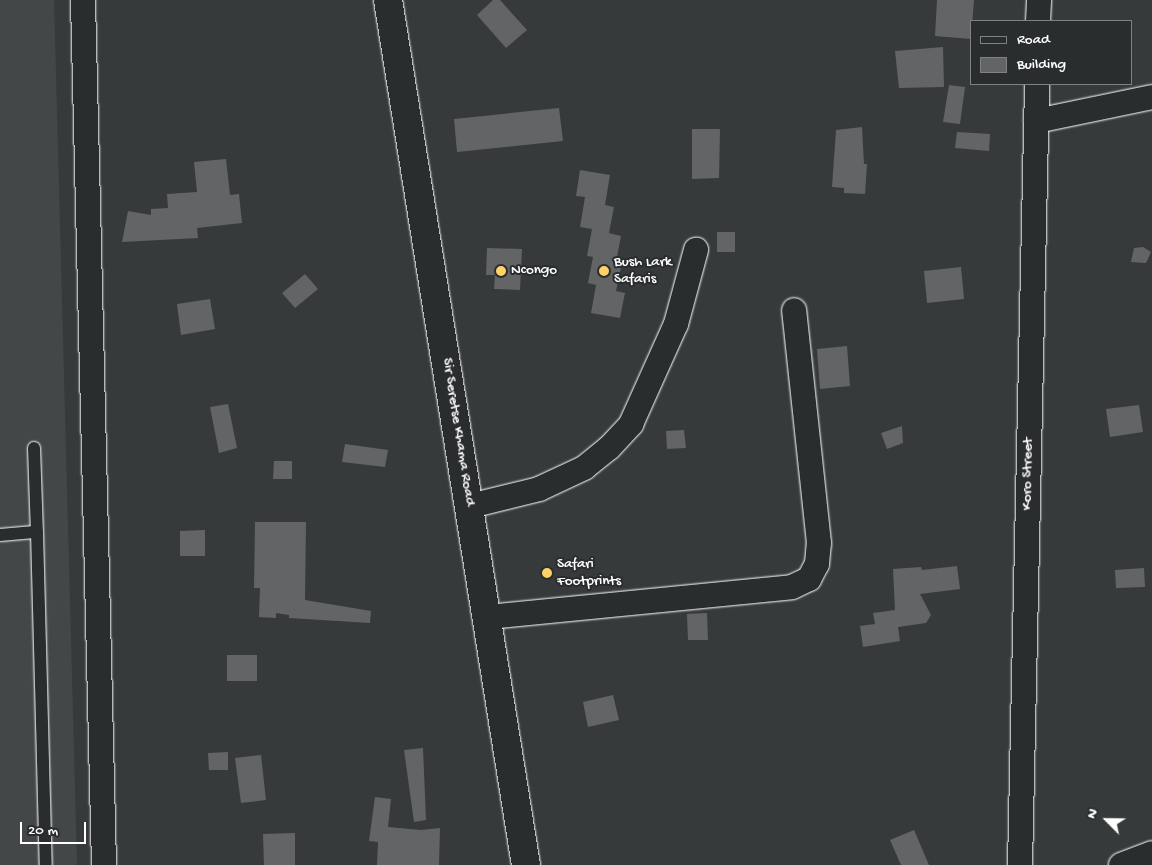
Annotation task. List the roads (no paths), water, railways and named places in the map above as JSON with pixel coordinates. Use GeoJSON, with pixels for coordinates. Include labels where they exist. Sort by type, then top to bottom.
{"type":"FeatureCollection","features":[{"type":"Feature","properties":{"kind":"main road","name":"Sir Seretse Khama Road"},"geometry":{"type":"LineString","coordinates":[[388,0],[488,617],[526,865]]}},
{"type":"Feature","properties":{"kind":"street"},"geometry":{"type":"LineString","coordinates":[[83,0],[104,865]]}},
{"type":"Feature","properties":{"kind":"street"},"geometry":{"type":"LineString","coordinates":[[1038,20],[1039,0]]}},
{"type":"Feature","properties":{"kind":"street","name":"Koro Street"},"geometry":{"type":"LineString","coordinates":[[1020,865],[1036,85]]}},
{"type":"Feature","properties":{"kind":"street"},"geometry":{"type":"LineString","coordinates":[[1036,121],[1152,97]]}},
{"type":"Feature","properties":{"kind":"street"},"geometry":{"type":"LineString","coordinates":[[470,506],[539,489],[584,468],[609,448],[626,430],[631,424],[650,384],[676,324],[696,250]]}},
{"type":"Feature","properties":{"kind":"street"},"geometry":{"type":"LineString","coordinates":[[488,617],[792,587],[809,578],[818,564],[819,543],[794,310]]}},
{"type":"Feature","properties":{"kind":"street"},"geometry":{"type":"LineString","coordinates":[[1121,865],[1152,852]]}},
{"type":"Feature","properties":{"kind":"lane"},"geometry":{"type":"LineString","coordinates":[[34,448],[46,865]]}},
{"type":"Feature","properties":{"kind":"lane"},"geometry":{"type":"LineString","coordinates":[[0,535],[37,532]]}},
{"type":"Feature","properties":{"kind":"place","name":"Ncongo"},"geometry":{"type":"Point","coordinates":[501,271]}},
{"type":"Feature","properties":{"kind":"place","name":"Bush Lark Safaris"},"geometry":{"type":"Point","coordinates":[604,271]}},
{"type":"Feature","properties":{"kind":"place","name":"Safari Footprints"},"geometry":{"type":"Point","coordinates":[547,573]}}]}
